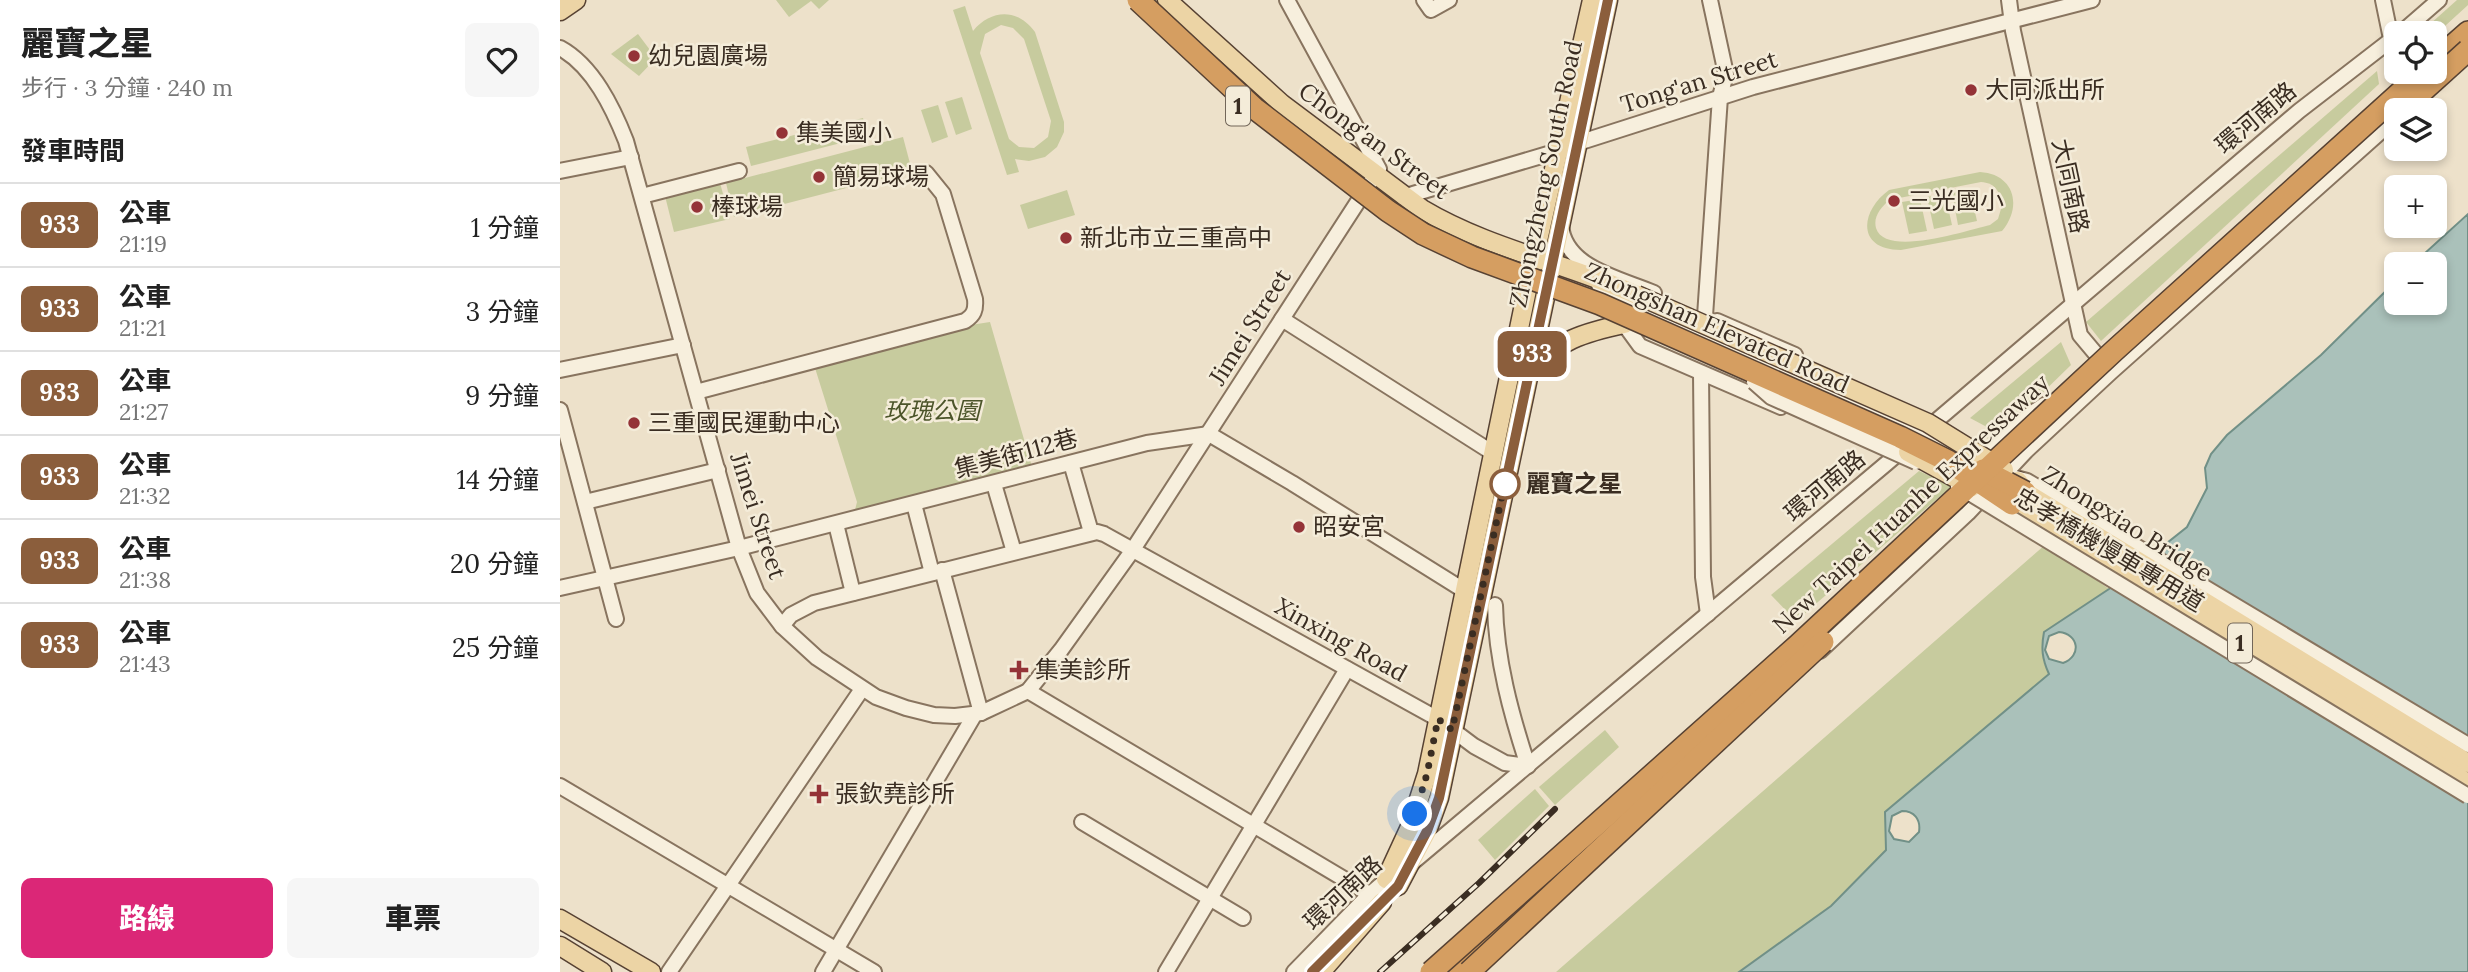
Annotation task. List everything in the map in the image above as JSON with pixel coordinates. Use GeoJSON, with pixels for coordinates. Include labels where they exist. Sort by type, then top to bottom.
{"type":"FeatureCollection","features":[{"type":"Feature","properties":{"kind":"highway","name":"Zhongshan Elevated Road"},"geometry":{"type":"LineString","coordinates":[[1158,0],[1265,99],[1396,201],[1432,224],[1480,246],[1589,285],[1908,428],[2017,491]]}},
{"type":"Feature","properties":{"kind":"highway","name":"Zhongshan Elevated Road"},"geometry":{"type":"LineString","coordinates":[[1135,1],[1260,114],[1423,234],[1472,257],[1600,304],[2017,491]]}},
{"type":"Feature","properties":{"kind":"highway"},"geometry":{"type":"LineString","coordinates":[[2447,51],[2468,32]]}},
{"type":"Feature","properties":{"kind":"highway","name":"New Taipei Huanhe Expressaway"},"geometry":{"type":"LineString","coordinates":[[2417,98],[2468,52]]}},
{"type":"Feature","properties":{"kind":"highway","name":"New Taipei Huanhe Expressaway"},"geometry":{"type":"LineString","coordinates":[[1431,972],[1798,645],[2115,349],[2410,84]]}},
{"type":"Feature","properties":{"kind":"highway","name":"New Taipei Huanhe Expressaway"},"geometry":{"type":"LineString","coordinates":[[1472,972],[2114,369],[2384,127]]}},
{"type":"Feature","properties":{"kind":"highway"},"geometry":{"type":"LineString","coordinates":[[1450,972],[1765,685],[1984,478],[2033,425],[2036,412]]}},
{"type":"Feature","properties":{"kind":"main road","name":"Chong'an Street"},"geometry":{"type":"LineString","coordinates":[[1167,0],[1266,91],[1403,197],[1441,221],[1472,235],[1552,264],[1581,268]]}},
{"type":"Feature","properties":{"kind":"main road","name":"Zhongzheng South Road"},"geometry":{"type":"LineString","coordinates":[[1392,882],[1412,863],[1439,798],[1445,724],[1465,591],[1528,285],[1592,0]]}},
{"type":"Feature","properties":{"kind":"main road","name":"Zhongzheng South Road"},"geometry":{"type":"LineString","coordinates":[[1392,882],[1399,853],[1445,724],[1528,373],[1608,0]]}},
{"type":"Feature","properties":{"kind":"main road","name":"1"},"geometry":{"type":"LineString","coordinates":[[1135,1],[1185,58],[1240,107],[1360,199],[1422,242],[1483,270],[1580,304],[1624,324]]}},
{"type":"Feature","properties":{"kind":"main road","name":"Zhongxiao Bridge"},"geometry":{"type":"LineString","coordinates":[[1581,268],[1928,423],[2017,491],[2468,783]]}},
{"type":"Feature","properties":{"kind":"main road","name":"Zhongxiao Bridge"},"geometry":{"type":"LineString","coordinates":[[1624,324],[1907,451],[1979,491],[2017,491],[2468,763]]}},
{"type":"Feature","properties":{"kind":"main road"},"geometry":{"type":"LineString","coordinates":[[1528,373],[1541,358],[1568,340],[1585,332],[1624,324]]}},
{"type":"Feature","properties":{"kind":"main road"},"geometry":{"type":"LineString","coordinates":[[1321,972],[1376,898]]}},
{"type":"Feature","properties":{"kind":"main road"},"geometry":{"type":"LineString","coordinates":[[560,919],[651,972]]}},
{"type":"Feature","properties":{"kind":"main road"},"geometry":{"type":"LineString","coordinates":[[560,946],[602,972]]}},
{"type":"Feature","properties":{"kind":"street"},"geometry":{"type":"LineString","coordinates":[[1287,0],[1379,169],[1375,176]]}},
{"type":"Feature","properties":{"kind":"street"},"geometry":{"type":"LineString","coordinates":[[1424,0],[1431,10],[1449,0]]}},
{"type":"Feature","properties":{"kind":"street"},"geometry":{"type":"LineString","coordinates":[[1705,316],[1720,97],[1726,74],[1710,0]]}},
{"type":"Feature","properties":{"kind":"street","name":"大同南路"},"geometry":{"type":"LineString","coordinates":[[2009,0],[2080,335],[2111,372]]}},
{"type":"Feature","properties":{"kind":"street","name":"Tong'an Street"},"geometry":{"type":"LineString","coordinates":[[1403,197],[1559,151],[1720,97],[2092,0]]}},
{"type":"Feature","properties":{"kind":"street"},"geometry":{"type":"LineString","coordinates":[[2384,0],[2391,21]]}},
{"type":"Feature","properties":{"kind":"street","name":"環河南路"},"geometry":{"type":"LineString","coordinates":[[2414,21],[2439,0]]}},
{"type":"Feature","properties":{"kind":"street"},"geometry":{"type":"LineString","coordinates":[[2447,41],[2468,22]]}},
{"type":"Feature","properties":{"kind":"street","name":"環河南路"},"geometry":{"type":"LineString","coordinates":[[1412,863],[2299,111],[2384,45]]}},
{"type":"Feature","properties":{"kind":"street","name":"Jimei Street"},"geometry":{"type":"LineString","coordinates":[[561,46],[583,68],[610,104],[631,157],[740,548],[757,593],[782,626],[817,658],[862,689],[905,708],[934,715],[978,713],[1028,691],[1132,551],[1375,176]]}},
{"type":"Feature","properties":{"kind":"street"},"geometry":{"type":"LineString","coordinates":[[2036,412],[2254,221],[2393,84]]}},
{"type":"Feature","properties":{"kind":"street"},"geometry":{"type":"LineString","coordinates":[[1425,972],[1758,670],[1984,478],[2026,451],[2384,127]]}},
{"type":"Feature","properties":{"kind":"street"},"geometry":{"type":"LineString","coordinates":[[560,171],[631,157]]}},
{"type":"Feature","properties":{"kind":"street"},"geometry":{"type":"LineString","coordinates":[[642,196],[739,171]]}},
{"type":"Feature","properties":{"kind":"street"},"geometry":{"type":"LineString","coordinates":[[696,392],[965,321],[972,316],[975,299],[943,194],[926,173]]}},
{"type":"Feature","properties":{"kind":"street","name":"Chong'an Street"},"geometry":{"type":"LineString","coordinates":[[1561,220],[1565,242],[1581,268],[1629,304],[1923,432],[1957,450],[1984,478]]}},
{"type":"Feature","properties":{"kind":"street","name":"Chong'an Street"},"geometry":{"type":"LineString","coordinates":[[1581,268],[1705,316],[1918,413],[1923,432]]}},
{"type":"Feature","properties":{"kind":"street"},"geometry":{"type":"LineString","coordinates":[[1580,304],[1608,310],[1909,444],[1949,466],[1984,478]]}},
{"type":"Feature","properties":{"kind":"street"},"geometry":{"type":"LineString","coordinates":[[1282,318],[1493,453]]}},
{"type":"Feature","properties":{"kind":"street"},"geometry":{"type":"LineString","coordinates":[[1624,324],[1640,346],[1874,449],[1909,444]]}},
{"type":"Feature","properties":{"kind":"street"},"geometry":{"type":"LineString","coordinates":[[560,370],[683,345]]}},
{"type":"Feature","properties":{"kind":"street"},"geometry":{"type":"LineString","coordinates":[[1701,373],[1703,577],[1708,614]]}},
{"type":"Feature","properties":{"kind":"street","name":"忠孝橋機慢車專用道"},"geometry":{"type":"LineString","coordinates":[[1754,382],[1771,397],[1902,455],[1992,505],[2468,796]]}},
{"type":"Feature","properties":{"kind":"street"},"geometry":{"type":"LineString","coordinates":[[1831,430],[1852,382]]}},
{"type":"Feature","properties":{"kind":"street"},"geometry":{"type":"LineString","coordinates":[[560,410],[564,444],[584,502],[616,619]]}},
{"type":"Feature","properties":{"kind":"street"},"geometry":{"type":"LineString","coordinates":[[1209,434],[1465,591]]}},
{"type":"Feature","properties":{"kind":"street","name":"集美街112巷"},"geometry":{"type":"LineString","coordinates":[[560,588],[740,548],[1147,443],[1209,434]]}},
{"type":"Feature","properties":{"kind":"street"},"geometry":{"type":"LineString","coordinates":[[782,626],[801,608],[1091,532],[1071,463]]}},
{"type":"Feature","properties":{"kind":"street"},"geometry":{"type":"LineString","coordinates":[[584,502],[718,470]]}},
{"type":"Feature","properties":{"kind":"street"},"geometry":{"type":"LineString","coordinates":[[1472,972],[1745,721],[1984,478]]}},
{"type":"Feature","properties":{"kind":"street","name":"忠孝橋機慢車專用道"},"geometry":{"type":"LineString","coordinates":[[2017,491],[2027,481],[2468,745]]}},
{"type":"Feature","properties":{"kind":"street"},"geometry":{"type":"LineString","coordinates":[[994,484],[1014,552]]}},
{"type":"Feature","properties":{"kind":"street"},"geometry":{"type":"LineString","coordinates":[[823,972],[978,713],[915,504]]}},
{"type":"Feature","properties":{"kind":"street"},"geometry":{"type":"LineString","coordinates":[[836,524],[853,593]]}},
{"type":"Feature","properties":{"kind":"street","name":"Xinxing Road"},"geometry":{"type":"LineString","coordinates":[[1091,532],[1104,534],[1347,669],[1445,724],[1474,746],[1506,763],[1528,766]]}},
{"type":"Feature","properties":{"kind":"street"},"geometry":{"type":"LineString","coordinates":[[1495,605],[1495,640],[1528,766]]}},
{"type":"Feature","properties":{"kind":"street"},"geometry":{"type":"LineString","coordinates":[[1166,972],[1347,669]]}},
{"type":"Feature","properties":{"kind":"street"},"geometry":{"type":"LineString","coordinates":[[669,972],[862,689]]}},
{"type":"Feature","properties":{"kind":"street"},"geometry":{"type":"LineString","coordinates":[[1028,691],[1376,898],[1392,882]]}},
{"type":"Feature","properties":{"kind":"street"},"geometry":{"type":"LineString","coordinates":[[560,786],[874,972]]}},
{"type":"Feature","properties":{"kind":"street"},"geometry":{"type":"LineString","coordinates":[[1082,822],[1243,918]]}},
{"type":"Feature","properties":{"kind":"street","name":"環河南路"},"geometry":{"type":"LineString","coordinates":[[1311,972],[1351,931],[1376,898]]}},
{"type":"Feature","properties":{"kind":"street","name":"環河南路"},"geometry":{"type":"LineString","coordinates":[[1294,972],[1376,898]]}},
{"type":"Feature","properties":{"kind":"green space"},"geometry":{"type":"Polygon","coordinates":[[[776,0],[829,0],[819,9],[811,1],[789,17],[776,0]]]}},
{"type":"Feature","properties":{"kind":"green space"},"geometry":{"type":"Polygon","coordinates":[[[2457,0],[2468,0],[2468,5],[2447,24],[2447,21],[2433,21],[2457,0]]]}},
{"type":"Feature","properties":{"kind":"green space"},"geometry":{"type":"Polygon","coordinates":[[[965,6],[973,31],[988,19],[1004,14],[1021,19],[1035,32],[1064,122],[1064,132],[1057,147],[1045,157],[1029,161],[1015,159],[1019,172],[1007,175],[953,10],[965,6]],[[1001,25],[985,34],[980,53],[1009,139],[1019,147],[1034,148],[1048,137],[1051,121],[1024,39],[1013,28],[1001,25]]]}},
{"type":"Feature","properties":{"kind":"green space","name":"幼兒園廣場"},"geometry":{"type":"Polygon","coordinates":[[[638,34],[656,58],[639,76],[611,54],[638,34]]]}},
{"type":"Feature","properties":{"kind":"green space"},"geometry":{"type":"Polygon","coordinates":[[[2377,71],[2379,84],[2101,341],[2086,322],[2377,71]]]}},
{"type":"Feature","properties":{"kind":"green space"},"geometry":{"type":"Polygon","coordinates":[[[962,97],[972,129],[956,135],[945,102],[962,97]]]}},
{"type":"Feature","properties":{"kind":"green space"},"geometry":{"type":"Polygon","coordinates":[[[938,105],[948,137],[932,143],[921,110],[938,105]]]}},
{"type":"Feature","properties":{"kind":"green space"},"geometry":{"type":"Polygon","coordinates":[[[863,118],[868,136],[751,166],[746,147],[863,118]]]}},
{"type":"Feature","properties":{"kind":"green space","name":"簡易球場"},"geometry":{"type":"Polygon","coordinates":[[[903,137],[912,171],[734,217],[726,183],[903,137]]]}},
{"type":"Feature","properties":{"kind":"green space"},"geometry":{"type":"Polygon","coordinates":[[[1980,172],[1992,174],[2001,179],[2012,193],[2012,212],[2002,231],[1901,250],[1886,248],[1876,244],[1867,228],[1872,208],[1889,190],[1980,172]],[[1981,182],[1889,200],[1877,216],[1876,228],[1883,237],[1910,242],[1990,225],[1998,219],[2003,202],[1995,188],[1981,182]]]}},
{"type":"Feature","properties":{"kind":"green space","name":"棒球場"},"geometry":{"type":"Polygon","coordinates":[[[720,183],[730,219],[674,232],[665,196],[720,183]]]}},
{"type":"Feature","properties":{"kind":"green space"},"geometry":{"type":"Polygon","coordinates":[[[1067,190],[1075,215],[1028,229],[1020,205],[1067,190]]]}},
{"type":"Feature","properties":{"kind":"green space"},"geometry":{"type":"Polygon","coordinates":[[[1970,190],[1977,221],[1958,225],[1952,193],[1970,190]]]}},
{"type":"Feature","properties":{"kind":"green space"},"geometry":{"type":"Polygon","coordinates":[[[1945,194],[1952,225],[1934,229],[1927,197],[1945,194]]]}},
{"type":"Feature","properties":{"kind":"green space"},"geometry":{"type":"Polygon","coordinates":[[[1920,199],[1927,231],[1909,234],[1902,202],[1920,199]]]}},
{"type":"Feature","properties":{"kind":"green space","name":"玫瑰公園"},"geometry":{"type":"Polygon","coordinates":[[[990,322],[1032,467],[855,510],[857,502],[815,368],[919,333],[990,322]]]}},
{"type":"Feature","properties":{"kind":"green space"},"geometry":{"type":"Polygon","coordinates":[[[2061,342],[2071,365],[1989,445],[1985,426],[1970,418],[2061,342]]]}},
{"type":"Feature","properties":{"kind":"green space"},"geometry":{"type":"Polygon","coordinates":[[[1919,471],[1952,486],[1796,621],[1771,595],[1919,471]]]}},
{"type":"Feature","properties":{"kind":"green space"},"geometry":{"type":"Polygon","coordinates":[[[2046,544],[2109,589],[2044,632],[2044,664],[2050,673],[1885,812],[1886,849],[1861,882],[1750,972],[1556,972],[2046,544]]]}},
{"type":"Feature","properties":{"kind":"green space"},"geometry":{"type":"Polygon","coordinates":[[[1605,730],[1619,747],[1555,805],[1539,787],[1605,730]]]}},
{"type":"Feature","properties":{"kind":"green space"},"geometry":{"type":"Polygon","coordinates":[[[1535,789],[1549,806],[1495,860],[1478,840],[1535,789]]]}},
{"type":"Feature","properties":{"kind":"water"},"geometry":{"type":"Polygon","coordinates":[[[2468,214],[2468,972],[1739,972],[1831,906],[1886,850],[1885,812],[2049,674],[2043,653],[2044,632],[2109,589],[2187,527],[2207,488],[2205,468],[2211,454],[2227,435],[2321,355],[2384,293],[2384,315],[2447,315],[2447,252],[2426,252],[2442,238],[2447,238],[2447,233],[2468,214]],[[2059,632],[2049,636],[2045,650],[2049,659],[2063,663],[2073,655],[2076,646],[2066,634],[2059,632]],[[1906,811],[1892,816],[1889,831],[1894,839],[1909,842],[1919,832],[1919,823],[1913,814],[1906,811]]]}},
{"type":"Feature","properties":{"kind":"railway"},"geometry":{"type":"LineString","coordinates":[[1380,972],[1479,883],[1555,809]]}},
{"type":"Feature","properties":{"kind":"bus line","name":"933"},"geometry":{"type":"LineString","coordinates":[[1312,972],[1398,886],[1427,831],[1439,798],[1608,0]]}},
{"type":"Feature","properties":{"kind":"place","name":"幼兒園廣場"},"geometry":{"type":"Point","coordinates":[634,56]}},
{"type":"Feature","properties":{"kind":"place","name":"大同派出所"},"geometry":{"type":"Point","coordinates":[1971,90]}},
{"type":"Feature","properties":{"kind":"place","name":"集美國小"},"geometry":{"type":"Point","coordinates":[782,133]}},
{"type":"Feature","properties":{"kind":"place","name":"簡易球場"},"geometry":{"type":"Point","coordinates":[819,177]}},
{"type":"Feature","properties":{"kind":"place","name":"三光國小"},"geometry":{"type":"Point","coordinates":[1894,201]}},
{"type":"Feature","properties":{"kind":"place","name":"棒球場"},"geometry":{"type":"Point","coordinates":[697,207]}},
{"type":"Feature","properties":{"kind":"place","name":"新北市立三重高中"},"geometry":{"type":"Point","coordinates":[1066,238]}},
{"type":"Feature","properties":{"kind":"place","name":"三重國民運動中心"},"geometry":{"type":"Point","coordinates":[634,423]}},
{"type":"Feature","properties":{"kind":"place","name":"麗寶之星"},"geometry":{"type":"Point","coordinates":[1505,484]}},
{"type":"Feature","properties":{"kind":"place","name":"昭安宮"},"geometry":{"type":"Point","coordinates":[1299,527]}},
{"type":"Feature","properties":{"kind":"place","name":"集美診所"},"geometry":{"type":"Point","coordinates":[1019,670]}},
{"type":"Feature","properties":{"kind":"place","name":"張欽堯診所"},"geometry":{"type":"Point","coordinates":[819,794]}},
{"type":"Feature","properties":{"kind":"route"},"geometry":{"type":"LineString","coordinates":[[1415,814],[1427,774],[1438,719],[1452,730],[1505,484]]}}]}
